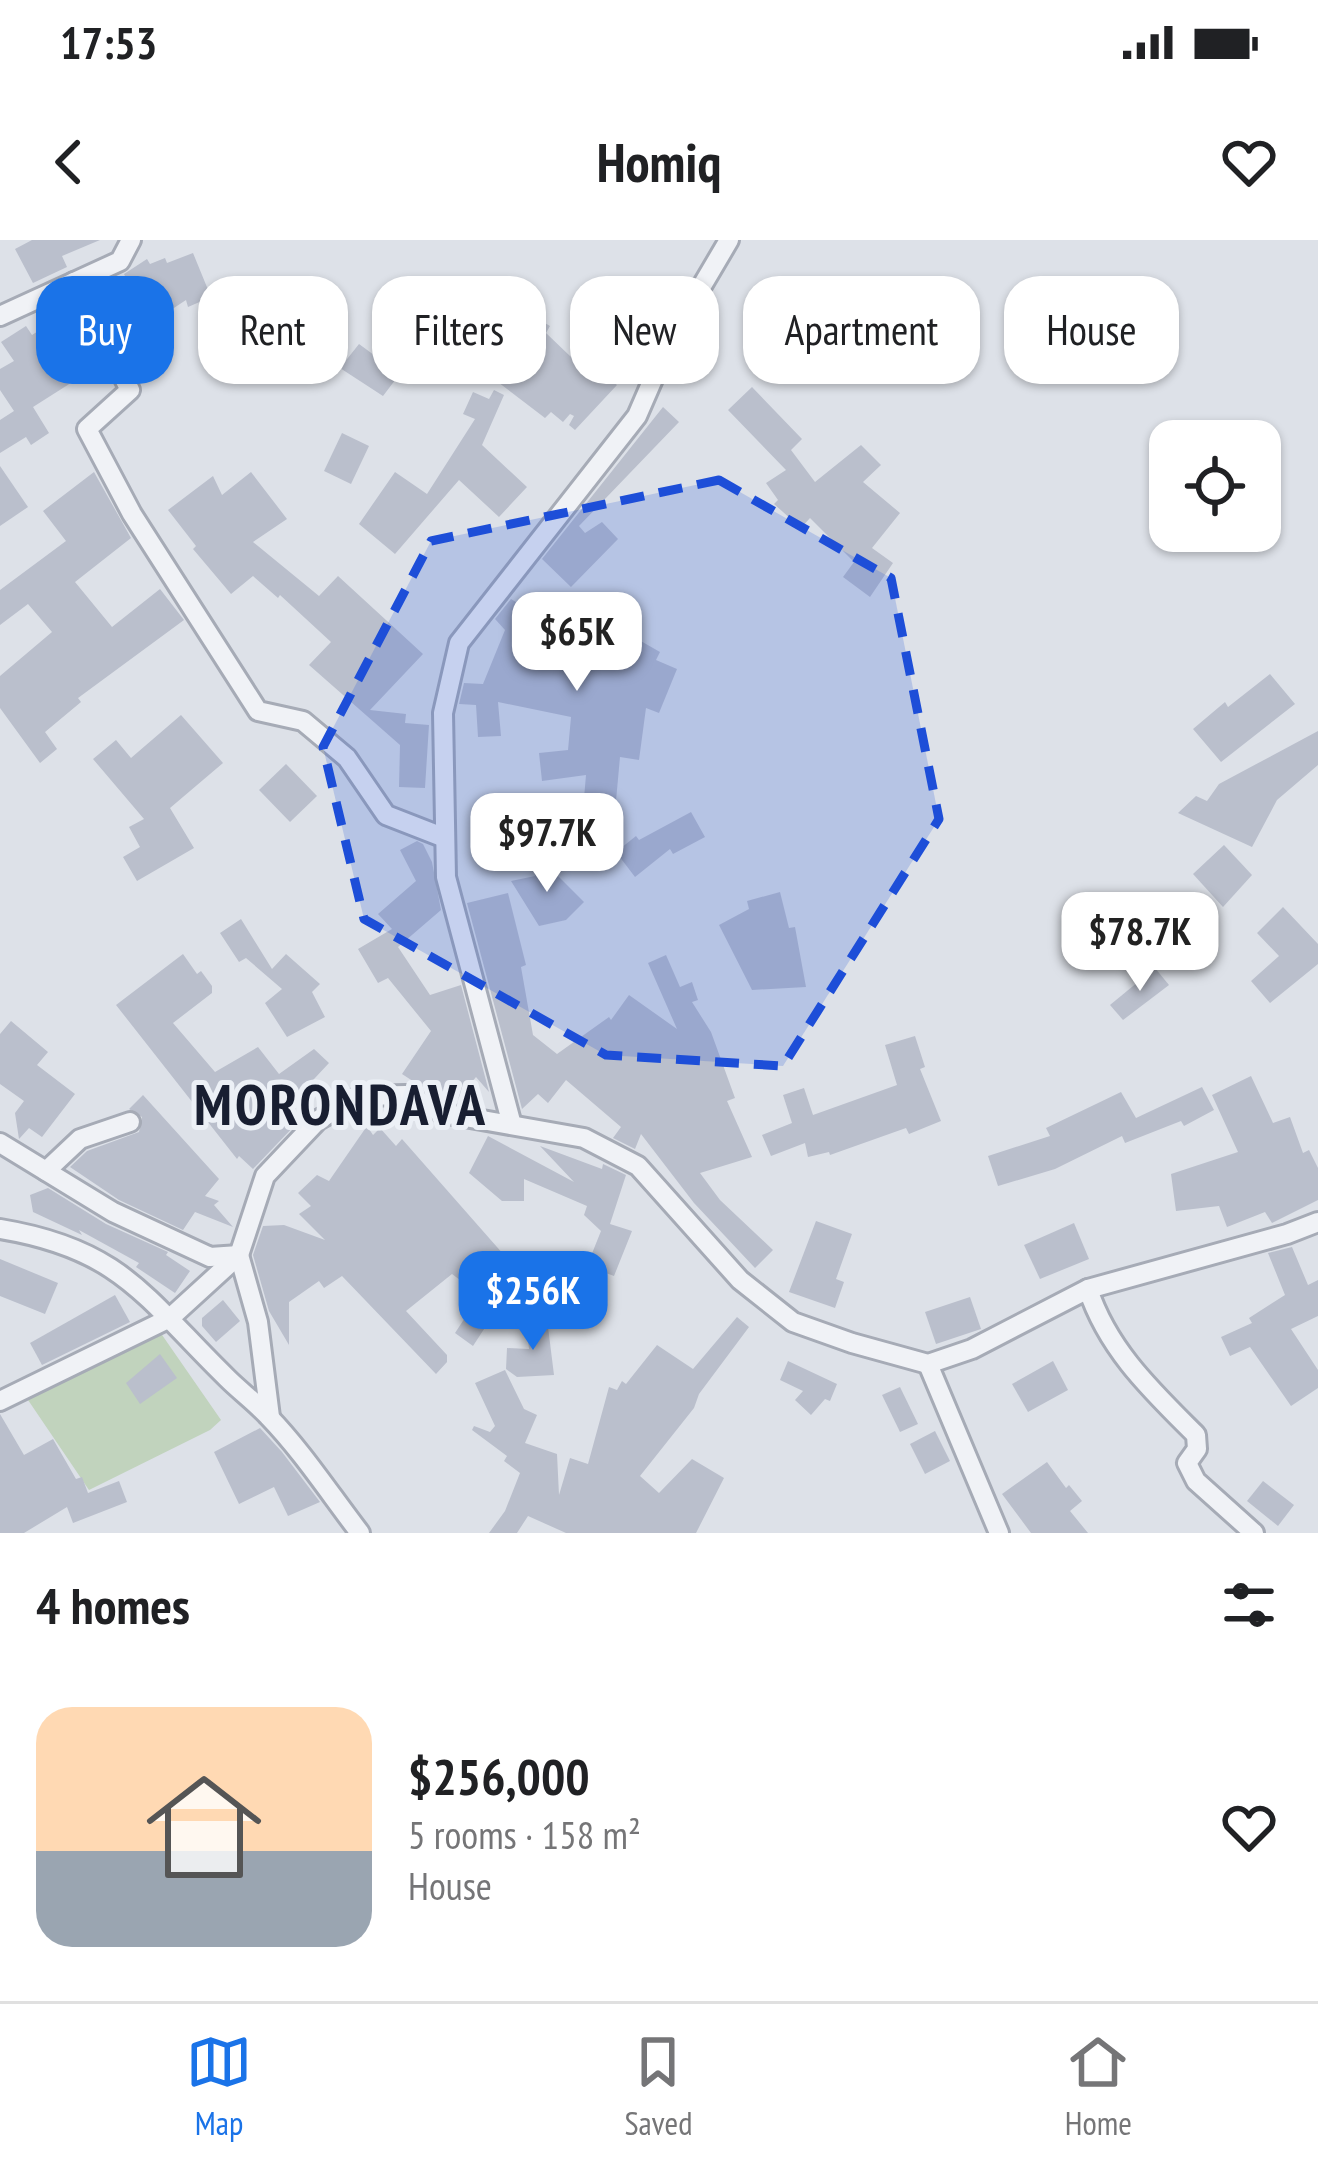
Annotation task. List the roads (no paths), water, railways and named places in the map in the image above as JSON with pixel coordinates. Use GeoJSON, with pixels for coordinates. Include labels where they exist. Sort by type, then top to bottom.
{"type":"FeatureCollection","features":[{"type":"Feature","properties":{"kind":"street"},"geometry":{"type":"LineString","coordinates":[[87,276],[120,260],[131,240]]}},
{"type":"Feature","properties":{"kind":"street"},"geometry":{"type":"LineString","coordinates":[[512,1125],[446,877],[443,713],[459,643],[637,416],[670,340],[729,240]]}},
{"type":"Feature","properties":{"kind":"street"},"geometry":{"type":"LineString","coordinates":[[0,316],[36,299]]}},
{"type":"Feature","properties":{"kind":"street"},"geometry":{"type":"LineString","coordinates":[[127,384],[130,390],[87,429],[132,514],[257,711],[303,722],[347,758],[386,815],[446,838]]}},
{"type":"Feature","properties":{"kind":"street"},"geometry":{"type":"LineString","coordinates":[[0,1401],[170,1318],[239,1256],[265,1177],[318,1120],[360,1096],[406,1095],[442,1114],[584,1138],[638,1166],[740,1280],[793,1322],[928,1364],[972,1349],[1088,1289],[1318,1222]]}},
{"type":"Feature","properties":{"kind":"street"},"geometry":{"type":"LineString","coordinates":[[46,1171],[80,1139],[130,1122]]}},
{"type":"Feature","properties":{"kind":"street"},"geometry":{"type":"LineString","coordinates":[[0,1143],[113,1212],[210,1257],[239,1256]]}},
{"type":"Feature","properties":{"kind":"street"},"geometry":{"type":"LineString","coordinates":[[0,1229],[64,1244],[140,1287],[270,1417],[360,1533]]}},
{"type":"Feature","properties":{"kind":"street"},"geometry":{"type":"LineString","coordinates":[[239,1256],[258,1322],[270,1417]]}},
{"type":"Feature","properties":{"kind":"street"},"geometry":{"type":"LineString","coordinates":[[1088,1289],[1096,1315],[1132,1372],[1196,1435],[1197,1450],[1187,1463],[1196,1480],[1254,1533]]}},
{"type":"Feature","properties":{"kind":"street"},"geometry":{"type":"LineString","coordinates":[[928,1364],[999,1533]]}},
{"type":"Feature","properties":{"kind":"district","name":"MORONDAVA"},"geometry":{"type":"Point","coordinates":[341,1105]}}]}
